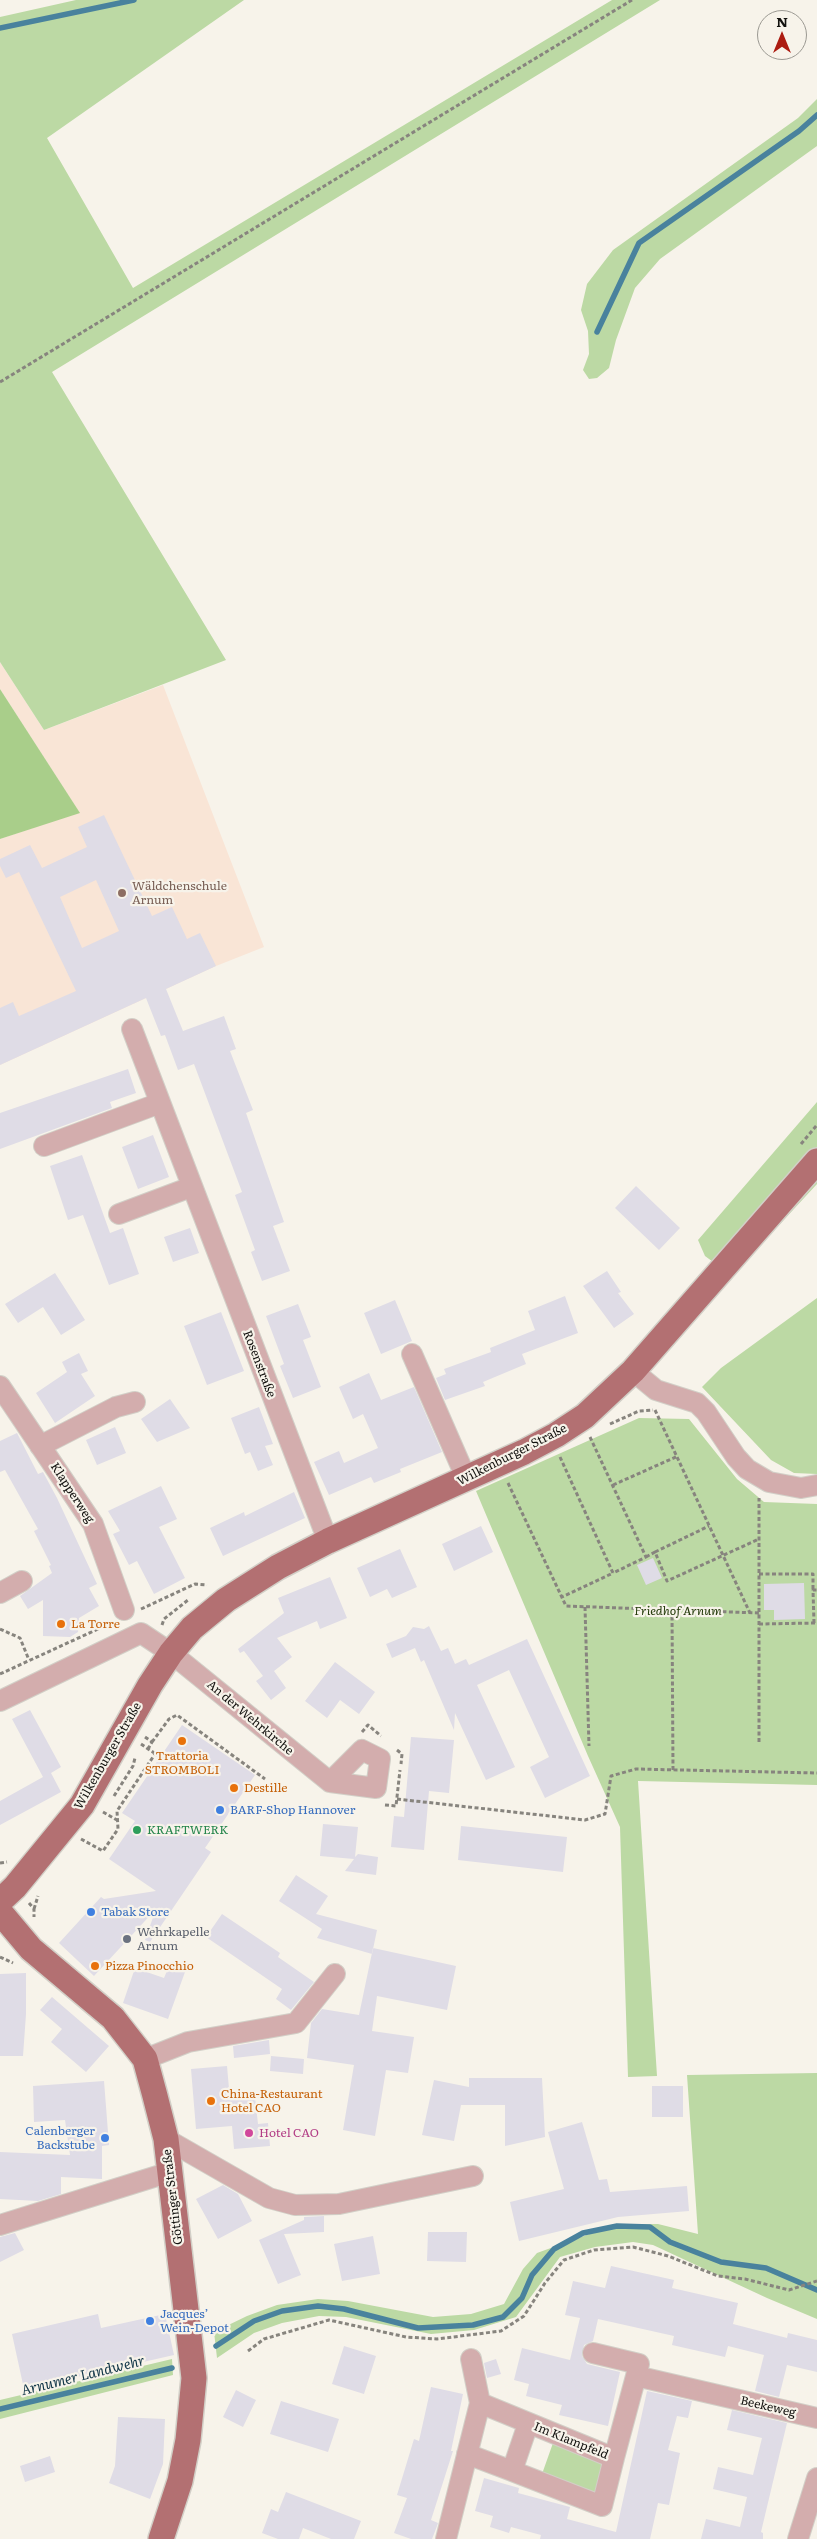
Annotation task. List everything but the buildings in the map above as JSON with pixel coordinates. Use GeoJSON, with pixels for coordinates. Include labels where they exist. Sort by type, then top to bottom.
{"type":"FeatureCollection","features":[{"type":"Feature","properties":{"kind":"main road","name":"Wilkenburger Straße"},"geometry":{"type":"LineString","coordinates":[[0,1901],[15,1887],[82,1805],[150,1685],[171,1653],[192,1628],[226,1600],[278,1567],[328,1542],[467,1480],[556,1435],[585,1416],[633,1372],[817,1161]]}},
{"type":"Feature","properties":{"kind":"main road","name":"Göttinger Straße"},"geometry":{"type":"LineString","coordinates":[[0,1912],[31,1949],[113,2018],[145,2059],[166,2140],[194,2378],[188,2440],[180,2482],[161,2539]]}},
{"type":"Feature","properties":{"kind":"street","name":"Rosenstraße"},"geometry":{"type":"LineString","coordinates":[[132,1029],[328,1542]]}},
{"type":"Feature","properties":{"kind":"street"},"geometry":{"type":"LineString","coordinates":[[44,1146],[160,1102]]}},
{"type":"Feature","properties":{"kind":"street"},"geometry":{"type":"LineString","coordinates":[[119,1214],[192,1187]]}},
{"type":"Feature","properties":{"kind":"street"},"geometry":{"type":"LineString","coordinates":[[412,1354],[467,1480]]}},
{"type":"Feature","properties":{"kind":"street"},"geometry":{"type":"LineString","coordinates":[[633,1372],[656,1390],[697,1403],[706,1412],[736,1458],[747,1469],[769,1482],[801,1488],[817,1484]]}},
{"type":"Feature","properties":{"kind":"street","name":"Klapperweg"},"geometry":{"type":"LineString","coordinates":[[0,1386],[93,1524],[127,1613]]}},
{"type":"Feature","properties":{"kind":"street"},"geometry":{"type":"LineString","coordinates":[[40,1446],[116,1407],[135,1402]]}},
{"type":"Feature","properties":{"kind":"street"},"geometry":{"type":"LineString","coordinates":[[0,1593],[22,1581]]}},
{"type":"Feature","properties":{"kind":"street"},"geometry":{"type":"LineString","coordinates":[[0,1701],[141,1633],[171,1653]]}},
{"type":"Feature","properties":{"kind":"street","name":"An der Wehrkirche"},"geometry":{"type":"LineString","coordinates":[[171,1653],[286,1749],[330,1782],[376,1788]]}},
{"type":"Feature","properties":{"kind":"street"},"geometry":{"type":"LineString","coordinates":[[330,1782],[362,1750],[380,1759],[376,1788]]}},
{"type":"Feature","properties":{"kind":"street"},"geometry":{"type":"LineString","coordinates":[[145,2059],[188,2042],[296,2023],[335,1974]]}},
{"type":"Feature","properties":{"kind":"street"},"geometry":{"type":"LineString","coordinates":[[166,2140],[268,2198],[295,2205],[339,2204],[473,2176]]}},
{"type":"Feature","properties":{"kind":"street"},"geometry":{"type":"LineString","coordinates":[[0,2225],[170,2172]]}},
{"type":"Feature","properties":{"kind":"street"},"geometry":{"type":"LineString","coordinates":[[593,2354],[639,2364],[636,2376]]}},
{"type":"Feature","properties":{"kind":"street"},"geometry":{"type":"LineString","coordinates":[[446,2539],[480,2403],[471,2359]]}},
{"type":"Feature","properties":{"kind":"street","name":"Beekeweg"},"geometry":{"type":"LineString","coordinates":[[636,2376],[817,2418]]}},
{"type":"Feature","properties":{"kind":"street","name":"Im Klampfeld"},"geometry":{"type":"LineString","coordinates":[[468,2454],[602,2506],[636,2376]]}},
{"type":"Feature","properties":{"kind":"street","name":"Im Klampfeld"},"geometry":{"type":"LineString","coordinates":[[480,2403],[614,2458]]}},
{"type":"Feature","properties":{"kind":"street","name":"Im Klampfeld"},"geometry":{"type":"LineString","coordinates":[[512,2471],[528,2424]]}},
{"type":"Feature","properties":{"kind":"street"},"geometry":{"type":"LineString","coordinates":[[798,2539],[817,2478]]}},
{"type":"Feature","properties":{"kind":"path"},"geometry":{"type":"LineString","coordinates":[[0,382],[632,0]]}},
{"type":"Feature","properties":{"kind":"path"},"geometry":{"type":"LineString","coordinates":[[655,1410],[750,1613]]}},
{"type":"Feature","properties":{"kind":"path"},"geometry":{"type":"LineString","coordinates":[[605,1426],[639,1411],[665,1411]]}},
{"type":"Feature","properties":{"kind":"path"},"geometry":{"type":"LineString","coordinates":[[581,1438],[588,1434],[646,1557]]}},
{"type":"Feature","properties":{"kind":"path"},"geometry":{"type":"LineString","coordinates":[[557,1449],[613,1573]]}},
{"type":"Feature","properties":{"kind":"path"},"geometry":{"type":"LineString","coordinates":[[613,1485],[678,1456]]}},
{"type":"Feature","properties":{"kind":"path"},"geometry":{"type":"LineString","coordinates":[[506,1480],[566,1606],[759,1613]]}},
{"type":"Feature","properties":{"kind":"path"},"geometry":{"type":"LineString","coordinates":[[758,1742],[759,1493]]}},
{"type":"Feature","properties":{"kind":"path"},"geometry":{"type":"LineString","coordinates":[[562,1597],[709,1526]]}},
{"type":"Feature","properties":{"kind":"path"},"geometry":{"type":"LineString","coordinates":[[654,1552],[667,1581],[759,1539]]}},
{"type":"Feature","properties":{"kind":"path"},"geometry":{"type":"LineString","coordinates":[[759,1574],[813,1574],[815,1590],[815,1623],[759,1624]]}},
{"type":"Feature","properties":{"kind":"path"},"geometry":{"type":"LineString","coordinates":[[0,1674],[127,1613],[195,1584],[207,1585]]}},
{"type":"Feature","properties":{"kind":"path"},"geometry":{"type":"LineString","coordinates":[[585,1607],[589,1746]]}},
{"type":"Feature","properties":{"kind":"path"},"geometry":{"type":"LineString","coordinates":[[672,1610],[673,1770]]}},
{"type":"Feature","properties":{"kind":"path"},"geometry":{"type":"LineString","coordinates":[[0,1630],[20,1638],[29,1660]]}},
{"type":"Feature","properties":{"kind":"path"},"geometry":{"type":"LineString","coordinates":[[160,1757],[148,1749],[169,1719],[177,1715],[265,1779]]}},
{"type":"Feature","properties":{"kind":"path"},"geometry":{"type":"LineString","coordinates":[[356,1739],[368,1725],[388,1742]]}},
{"type":"Feature","properties":{"kind":"path"},"geometry":{"type":"LineString","coordinates":[[142,1735],[152,1742]]}},
{"type":"Feature","properties":{"kind":"path"},"geometry":{"type":"LineString","coordinates":[[395,1748],[402,1754],[396,1799]]}},
{"type":"Feature","properties":{"kind":"path"},"geometry":{"type":"LineString","coordinates":[[82,1839],[103,1852],[118,1828],[117,1811],[155,1754]]}},
{"type":"Feature","properties":{"kind":"path"},"geometry":{"type":"LineString","coordinates":[[376,1788],[396,1799],[585,1820],[605,1814],[611,1776],[636,1769],[817,1773]]}},
{"type":"Feature","properties":{"kind":"path"},"geometry":{"type":"LineString","coordinates":[[233,1806],[242,1812]]}},
{"type":"Feature","properties":{"kind":"path"},"geometry":{"type":"LineString","coordinates":[[103,1812],[118,1821]]}},
{"type":"Feature","properties":{"kind":"path"},"geometry":{"type":"LineString","coordinates":[[248,2351],[264,2339],[329,2320],[406,2337],[437,2339],[501,2331],[524,2316],[544,2283],[564,2260],[594,2250],[632,2247],[668,2256],[718,2276],[745,2279],[790,2290],[817,2280]]}},
{"type":"Feature","properties":{"kind":"shaded area","name":"Wäldchenschule Arnum"},"geometry":{"type":"Polygon","coordinates":[[[0,662],[44,730],[163,685],[264,947],[216,966],[0,1065],[0,839],[79,812],[0,689],[0,662]]]}},
{"type":"Feature","properties":{"kind":"green space"},"geometry":{"type":"Polygon","coordinates":[[[76,0],[244,0],[47,138],[133,288],[612,0],[660,0],[52,372],[226,660],[44,730],[0,662],[0,17],[76,0]]]}},
{"type":"Feature","properties":{"kind":"green space"},"geometry":{"type":"Polygon","coordinates":[[[817,99],[817,146],[660,259],[635,288],[616,340],[609,368],[597,378],[589,379],[583,370],[589,354],[588,331],[581,310],[587,284],[613,250],[798,118],[817,99]]]}},
{"type":"Feature","properties":{"kind":"green space"},"geometry":{"type":"Polygon","coordinates":[[[0,689],[80,813],[0,839],[0,689]]]}},
{"type":"Feature","properties":{"kind":"green space"},"geometry":{"type":"Polygon","coordinates":[[[817,1102],[817,1184],[732,1276],[705,1256],[698,1240],[817,1102]]]}},
{"type":"Feature","properties":{"kind":"green space"},"geometry":{"type":"Polygon","coordinates":[[[817,1298],[817,1474],[794,1473],[771,1460],[702,1387],[721,1368],[817,1298]]]}},
{"type":"Feature","properties":{"kind":"green space","name":"Friedhof Arnum"},"geometry":{"type":"Polygon","coordinates":[[[639,1418],[689,1419],[737,1479],[764,1502],[817,1504],[817,1785],[638,1781],[657,2076],[628,2077],[620,1827],[476,1491],[639,1418]]]}},
{"type":"Feature","properties":{"kind":"green space"},"geometry":{"type":"Polygon","coordinates":[[[817,2073],[817,2319],[653,2245],[633,2242],[595,2247],[560,2257],[516,2317],[474,2330],[431,2334],[346,2317],[319,2316],[282,2323],[254,2333],[217,2358],[214,2332],[247,2316],[277,2305],[318,2299],[348,2301],[433,2317],[471,2314],[504,2304],[523,2269],[537,2253],[617,2224],[658,2224],[698,2234],[687,2075],[817,2073]]]}},
{"type":"Feature","properties":{"kind":"green space"},"geometry":{"type":"Polygon","coordinates":[[[172,2359],[173,2375],[0,2419],[0,2400],[172,2359]]]}},
{"type":"Feature","properties":{"kind":"green space"},"geometry":{"type":"Polygon","coordinates":[[[553,2443],[601,2461],[605,2471],[597,2495],[542,2474],[553,2443]]]}},
{"type":"Feature","properties":{"kind":"waterway"},"geometry":{"type":"LineString","coordinates":[[0,28],[134,0]]}},
{"type":"Feature","properties":{"kind":"waterway"},"geometry":{"type":"LineString","coordinates":[[597,332],[639,243],[799,131],[817,115]]}},
{"type":"Feature","properties":{"kind":"waterway","name":"Arnumer Landwehr"},"geometry":{"type":"LineString","coordinates":[[216,2346],[254,2321],[282,2311],[318,2306],[344,2309],[418,2328],[473,2325],[503,2317],[522,2298],[532,2275],[554,2249],[583,2233],[617,2226],[650,2227],[670,2242],[721,2262],[766,2268],[817,2290]]}},
{"type":"Feature","properties":{"kind":"waterway","name":"Arnumer Landwehr"},"geometry":{"type":"LineString","coordinates":[[0,2409],[172,2368]]}},
{"type":"Feature","properties":{"kind":"place","name":"Wäldchenschule Arnum"},"geometry":{"type":"Point","coordinates":[122,893]}},
{"type":"Feature","properties":{"kind":"place","name":"La Torre"},"geometry":{"type":"Point","coordinates":[61,1624]}},
{"type":"Feature","properties":{"kind":"place","name":"Trattoria STROMBOLI"},"geometry":{"type":"Point","coordinates":[182,1741]}},
{"type":"Feature","properties":{"kind":"place","name":"Destille"},"geometry":{"type":"Point","coordinates":[234,1788]}},
{"type":"Feature","properties":{"kind":"place","name":"BARF-Shop Hannover"},"geometry":{"type":"Point","coordinates":[220,1810]}},
{"type":"Feature","properties":{"kind":"place","name":"KRAFTWERK"},"geometry":{"type":"Point","coordinates":[137,1830]}},
{"type":"Feature","properties":{"kind":"place","name":"Tabak Store"},"geometry":{"type":"Point","coordinates":[91,1912]}},
{"type":"Feature","properties":{"kind":"place","name":"Wehrkapelle Arnum"},"geometry":{"type":"Point","coordinates":[127,1939]}},
{"type":"Feature","properties":{"kind":"place","name":"Pizza Pinocchio"},"geometry":{"type":"Point","coordinates":[95,1966]}},
{"type":"Feature","properties":{"kind":"place","name":"China-Restaurant Hotel CAO"},"geometry":{"type":"Point","coordinates":[211,2101]}},
{"type":"Feature","properties":{"kind":"place","name":"Hotel CAO"},"geometry":{"type":"Point","coordinates":[249,2133]}},
{"type":"Feature","properties":{"kind":"place","name":"Calenberger Backstube"},"geometry":{"type":"Point","coordinates":[105,2138]}},
{"type":"Feature","properties":{"kind":"place","name":"Jacques’ Wein-Depot"},"geometry":{"type":"Point","coordinates":[150,2321]}}]}
